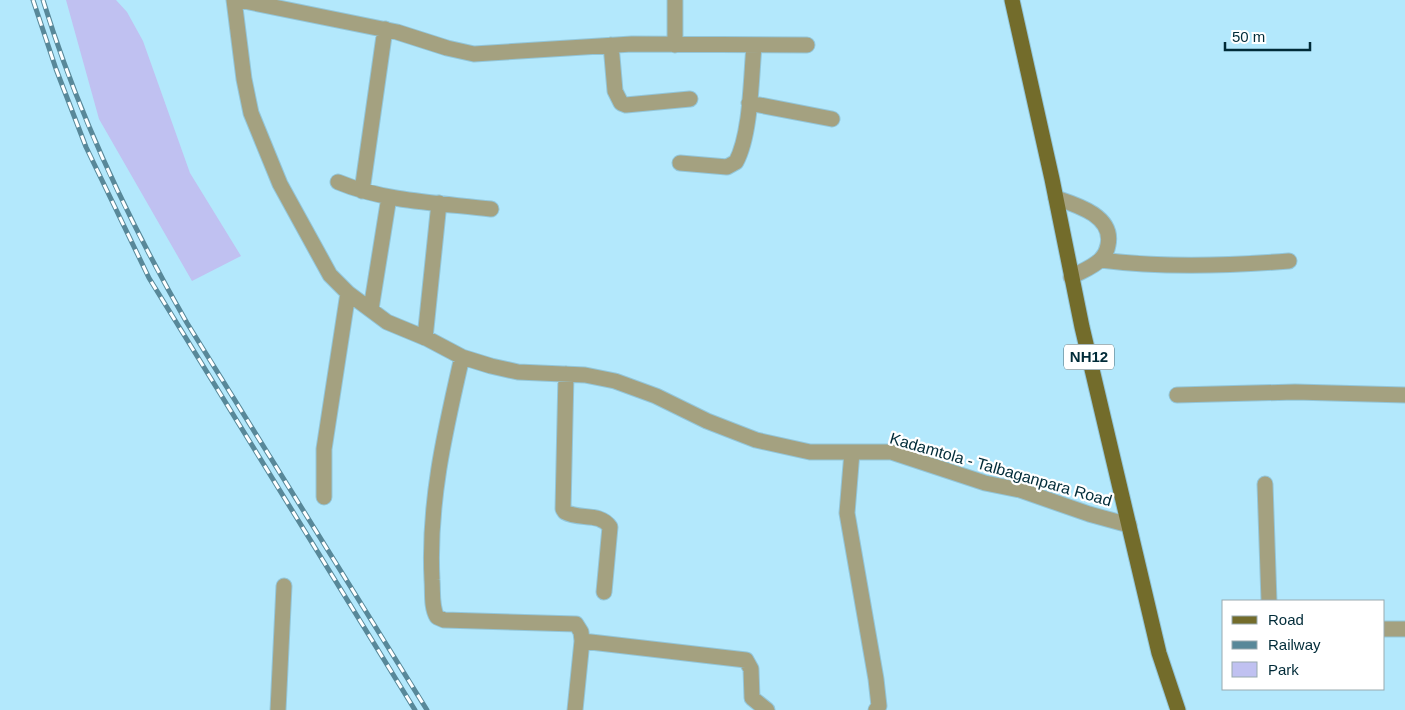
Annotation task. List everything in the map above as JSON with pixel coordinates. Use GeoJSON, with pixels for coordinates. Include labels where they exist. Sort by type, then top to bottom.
{"type":"FeatureCollection","features":[{"type":"Feature","properties":{"kind":"main road","name":"NH12"},"geometry":{"type":"LineString","coordinates":[[1012,0],[1056,198],[1071,277],[1159,653],[1178,710]]}},
{"type":"Feature","properties":{"kind":"street","name":"Kadamtola - Talbaganpara Road"},"geometry":{"type":"LineString","coordinates":[[234,0],[244,79],[257,130],[280,184],[336,283],[387,322],[425,338],[462,357],[518,372],[566,374],[615,381],[656,396],[706,421],[756,440],[810,452],[891,452],[985,483],[1029,493],[1089,514],[1129,524]]}},
{"type":"Feature","properties":{"kind":"street"},"geometry":{"type":"LineString","coordinates":[[239,0],[385,29],[474,54],[611,45],[807,45]]}},
{"type":"Feature","properties":{"kind":"street"},"geometry":{"type":"LineString","coordinates":[[675,0],[675,45]]}},
{"type":"Feature","properties":{"kind":"street"},"geometry":{"type":"LineString","coordinates":[[362,192],[385,29]]}},
{"type":"Feature","properties":{"kind":"street"},"geometry":{"type":"LineString","coordinates":[[611,45],[615,91],[620,103],[626,105],[690,99]]}},
{"type":"Feature","properties":{"kind":"street"},"geometry":{"type":"LineString","coordinates":[[680,163],[728,167],[736,162],[742,145],[749,103],[754,46]]}},
{"type":"Feature","properties":{"kind":"street"},"geometry":{"type":"LineString","coordinates":[[749,103],[832,119]]}},
{"type":"Feature","properties":{"kind":"street"},"geometry":{"type":"LineString","coordinates":[[338,182],[362,192],[389,197],[491,209]]}},
{"type":"Feature","properties":{"kind":"street"},"geometry":{"type":"LineString","coordinates":[[371,310],[389,197]]}},
{"type":"Feature","properties":{"kind":"street"},"geometry":{"type":"LineString","coordinates":[[1056,198],[1085,208],[1096,216],[1103,225],[1109,240],[1106,252],[1101,260],[1071,277]]}},
{"type":"Feature","properties":{"kind":"street"},"geometry":{"type":"LineString","coordinates":[[425,338],[439,203]]}},
{"type":"Feature","properties":{"kind":"street"},"geometry":{"type":"LineString","coordinates":[[1101,260],[1157,266],[1205,266],[1288,261]]}},
{"type":"Feature","properties":{"kind":"street"},"geometry":{"type":"LineString","coordinates":[[324,497],[324,449],[348,293]]}},
{"type":"Feature","properties":{"kind":"street"},"geometry":{"type":"LineString","coordinates":[[462,357],[440,449],[434,505],[431,556],[435,613],[437,617],[444,620],[576,624],[581,632],[582,641],[575,710]]}},
{"type":"Feature","properties":{"kind":"street"},"geometry":{"type":"LineString","coordinates":[[566,374],[563,509],[568,514],[575,516],[602,519],[610,527],[604,592]]}},
{"type":"Feature","properties":{"kind":"street"},"geometry":{"type":"LineString","coordinates":[[1177,395],[1295,392],[1405,395]]}},
{"type":"Feature","properties":{"kind":"street"},"geometry":{"type":"LineString","coordinates":[[852,452],[847,513],[876,679],[878,706],[876,710]]}},
{"type":"Feature","properties":{"kind":"street"},"geometry":{"type":"LineString","coordinates":[[1265,484],[1269,600]]}},
{"type":"Feature","properties":{"kind":"street"},"geometry":{"type":"LineString","coordinates":[[278,710],[284,586]]}},
{"type":"Feature","properties":{"kind":"street"},"geometry":{"type":"LineString","coordinates":[[1385,629],[1405,629]]}},
{"type":"Feature","properties":{"kind":"street"},"geometry":{"type":"LineString","coordinates":[[582,641],[746,660],[751,670],[752,698],[767,710]]}},
{"type":"Feature","properties":{"kind":"green space"},"geometry":{"type":"Polygon","coordinates":[[[66,0],[116,0],[127,12],[143,41],[190,173],[241,256],[192,281],[99,119],[66,0]]]}},
{"type":"Feature","properties":{"kind":"railway"},"geometry":{"type":"LineString","coordinates":[[33,0],[56,69],[86,147],[149,278],[415,710]]}},
{"type":"Feature","properties":{"kind":"railway"},"geometry":{"type":"LineString","coordinates":[[43,0],[88,125],[125,206],[165,284],[187,323],[427,710]]}}]}
